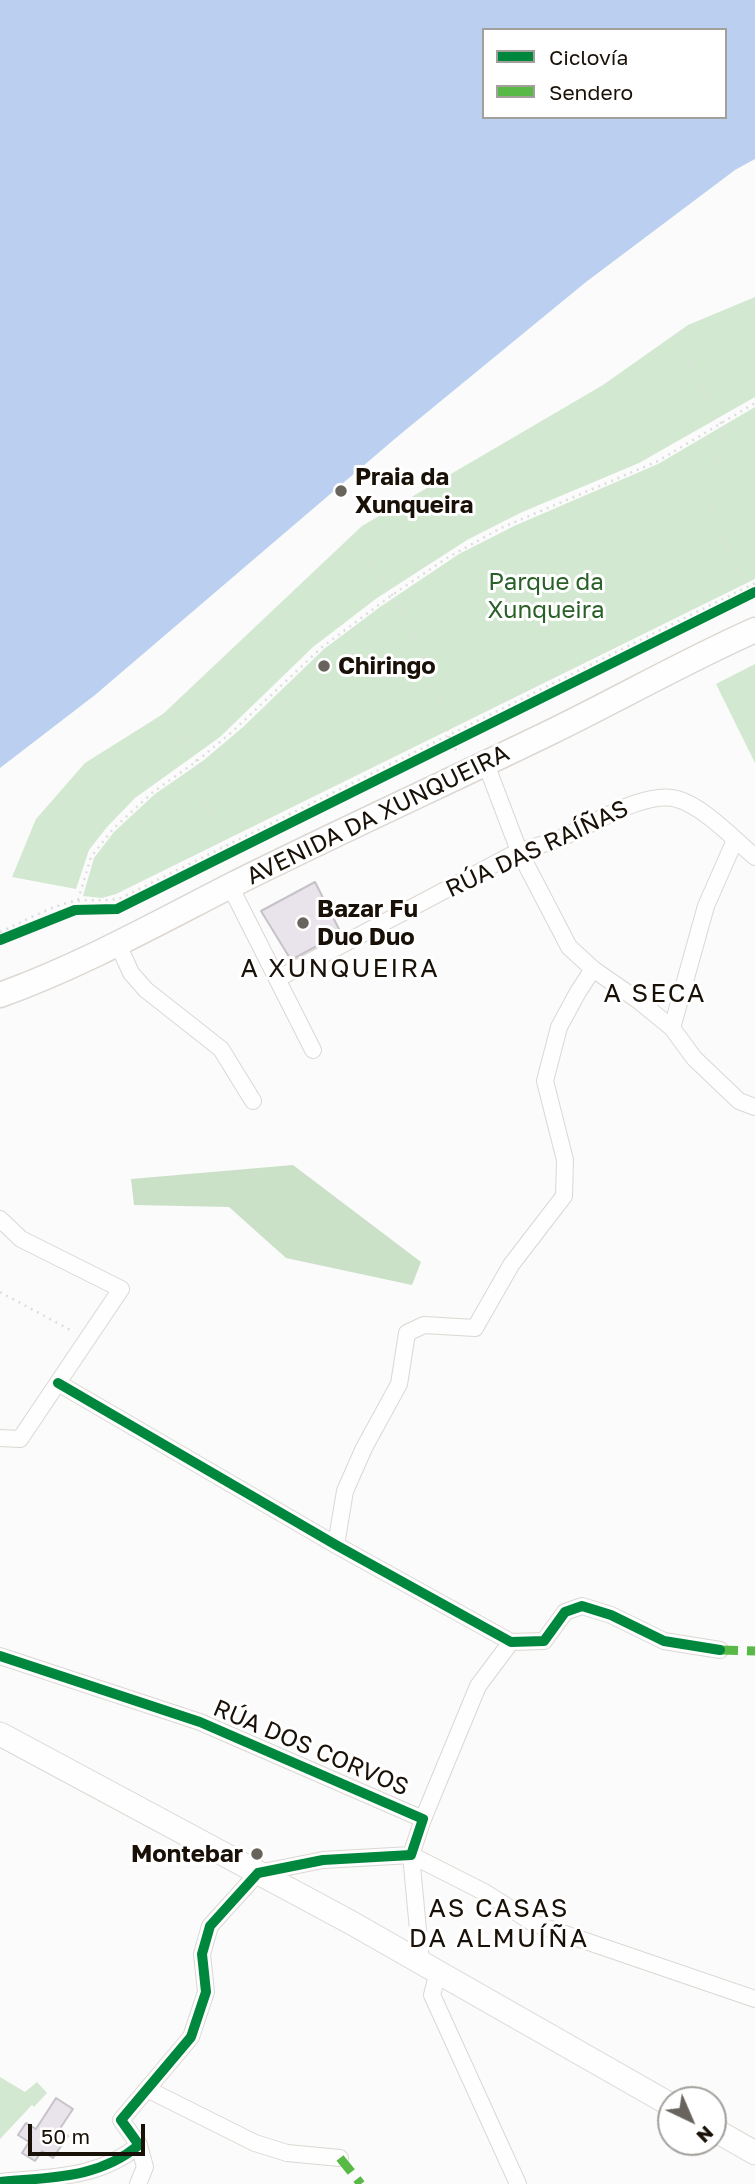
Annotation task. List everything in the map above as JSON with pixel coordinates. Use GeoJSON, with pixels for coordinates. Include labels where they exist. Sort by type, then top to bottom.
{"type":"FeatureCollection","features":[{"type":"Feature","properties":{"kind":"main road","name":"AVENIDA DA XUNQUEIRA"},"geometry":{"type":"LineString","coordinates":[[0,995],[50,976],[118,944],[230,886],[585,716],[712,649],[755,630]]}},
{"type":"Feature","properties":{"kind":"street"},"geometry":{"type":"LineString","coordinates":[[477,768],[569,947],[593,969],[639,1000],[672,1028],[694,1058],[739,1101],[755,1107]]}},
{"type":"Feature","properties":{"kind":"street","name":"RÚA DAS RAÍÑAS"},"geometry":{"type":"LineString","coordinates":[[277,979],[519,851],[556,840],[646,799],[662,796],[679,799],[695,807],[755,857]]}},
{"type":"Feature","properties":{"kind":"street"},"geometry":{"type":"LineString","coordinates":[[672,1028],[706,906],[735,840]]}},
{"type":"Feature","properties":{"kind":"street"},"geometry":{"type":"LineString","coordinates":[[230,886],[313,1049]]}},
{"type":"Feature","properties":{"kind":"street"},"geometry":{"type":"LineString","coordinates":[[118,944],[131,973],[146,990],[221,1049],[253,1101]]}},
{"type":"Feature","properties":{"kind":"street"},"geometry":{"type":"LineString","coordinates":[[336,1545],[345,1491],[364,1448],[399,1384],[407,1333],[424,1325],[475,1328],[511,1265],[564,1196],[565,1160],[545,1081],[559,1027],[593,969]]}},
{"type":"Feature","properties":{"kind":"street"},"geometry":{"type":"LineString","coordinates":[[0,1219],[21,1239],[121,1289],[20,1440],[0,1438]]}},
{"type":"Feature","properties":{"kind":"street"},"geometry":{"type":"LineString","coordinates":[[58,1382],[336,1545],[511,1642],[544,1642],[565,1612],[582,1606],[611,1615],[664,1641],[720,1650]]}},
{"type":"Feature","properties":{"kind":"street"},"geometry":{"type":"LineString","coordinates":[[423,1819],[478,1686],[511,1642]]}},
{"type":"Feature","properties":{"kind":"street","name":"RÚA DOS CORVOS"},"geometry":{"type":"LineString","coordinates":[[0,1656],[200,1722],[423,1819],[411,1855]]}},
{"type":"Feature","properties":{"kind":"street"},"geometry":{"type":"LineString","coordinates":[[0,1734],[430,1967],[657,2097]]}},
{"type":"Feature","properties":{"kind":"street"},"geometry":{"type":"LineString","coordinates":[[411,1855],[430,1967],[432,1995],[518,2184]]}},
{"type":"Feature","properties":{"kind":"street"},"geometry":{"type":"LineString","coordinates":[[138,2184],[145,2167],[139,2145],[121,2120],[191,2037],[206,1992],[202,1954],[210,1926],[258,1873],[323,1860],[411,1855],[486,1893],[533,1923],[755,1998]]}},
{"type":"Feature","properties":{"kind":"street"},"geometry":{"type":"LineString","coordinates":[[147,2089],[255,2143],[287,2153],[341,2158]]}},
{"type":"Feature","properties":{"kind":"street"},"geometry":{"type":"LineString","coordinates":[[727,2137],[755,2153]]}},
{"type":"Feature","properties":{"kind":"street"},"geometry":{"type":"LineString","coordinates":[[0,2182],[87,2173],[123,2158],[139,2145]]}},
{"type":"Feature","properties":{"kind":"path"},"geometry":{"type":"LineString","coordinates":[[675,335],[721,423],[723,433],[711,477],[710,497],[722,540],[752,589]]}},
{"type":"Feature","properties":{"kind":"path"},"geometry":{"type":"LineString","coordinates":[[78,901],[91,856],[113,829],[153,792],[233,731],[321,648],[393,594],[447,558],[501,528],[657,461],[755,403]]}},
{"type":"Feature","properties":{"kind":"path"},"geometry":{"type":"LineString","coordinates":[[351,537],[393,594],[439,693],[450,738],[477,768]]}},
{"type":"Feature","properties":{"kind":"path"},"geometry":{"type":"LineString","coordinates":[[0,932],[78,901],[109,901],[121,898],[752,589],[755,583]]}},
{"type":"Feature","properties":{"kind":"path"},"geometry":{"type":"LineString","coordinates":[[163,714],[197,761],[204,793],[222,847]]}},
{"type":"Feature","properties":{"kind":"path"},"geometry":{"type":"LineString","coordinates":[[0,940],[75,910],[117,909],[450,738]]}},
{"type":"Feature","properties":{"kind":"path"},"geometry":{"type":"LineString","coordinates":[[0,1292],[88,1339]]}},
{"type":"Feature","properties":{"kind":"green space"},"geometry":{"type":"Polygon","coordinates":[[[755,297],[755,397],[639,463],[520,513],[467,540],[377,598],[313,647],[220,737],[135,798],[89,850],[76,889],[12,877],[36,819],[85,763],[163,714],[362,526],[603,385],[688,325],[755,297]]]}},
{"type":"Feature","properties":{"kind":"green space","name":"Parque da Xunqueira"},"geometry":{"type":"Polygon","coordinates":[[[755,407],[755,579],[116,894],[102,898],[83,896],[94,858],[114,832],[155,794],[204,760],[243,727],[324,649],[380,607],[459,554],[514,526],[658,464],[755,407]]]}},
{"type":"Feature","properties":{"kind":"green space"},"geometry":{"type":"Polygon","coordinates":[[[755,664],[755,763],[716,684],[755,664]]]}},
{"type":"Feature","properties":{"kind":"green space"},"geometry":{"type":"Polygon","coordinates":[[[293,1165],[421,1262],[412,1285],[286,1258],[229,1207],[134,1205],[131,1179],[293,1165]]]}},
{"type":"Feature","properties":{"kind":"green space"},"geometry":{"type":"Polygon","coordinates":[[[0,2077],[25,2092],[37,2082],[47,2093],[0,2139],[0,2077]]]}},
{"type":"Feature","properties":{"kind":"water"},"geometry":{"type":"Polygon","coordinates":[[[0,0],[755,0],[755,159],[735,170],[586,282],[397,437],[95,695],[0,768],[0,0]]]}},
{"type":"Feature","properties":{"kind":"building","name":"Bazar Fu Duo Duo"},"geometry":{"type":"Polygon","coordinates":[[[315,882],[341,933],[291,960],[261,911],[315,882]]]}},
{"type":"Feature","properties":{"kind":"building"},"geometry":{"type":"Polygon","coordinates":[[[56,2098],[73,2109],[59,2130],[68,2136],[53,2158],[42,2151],[35,2161],[22,2153],[29,2142],[18,2135],[26,2123],[36,2129],[56,2098]]]}},
{"type":"Feature","properties":{"kind":"marked path"},"geometry":{"type":"LineString","coordinates":[[720,1650],[755,1651]]}},
{"type":"Feature","properties":{"kind":"marked path"},"geometry":{"type":"LineString","coordinates":[[340,2158],[361,2184]]}},
{"type":"Feature","properties":{"kind":"cycle path"},"geometry":{"type":"LineString","coordinates":[[0,940],[75,910],[117,909],[755,592]]}},
{"type":"Feature","properties":{"kind":"cycle path"},"geometry":{"type":"LineString","coordinates":[[58,1383],[336,1545],[511,1642],[544,1641],[565,1612],[582,1606],[611,1615],[664,1641],[720,1650]]}},
{"type":"Feature","properties":{"kind":"cycle path"},"geometry":{"type":"LineString","coordinates":[[0,1656],[200,1722],[423,1819],[411,1855],[323,1860],[258,1873],[210,1926],[202,1954],[206,1992],[191,2037],[121,2120],[139,2145],[123,2156],[90,2170],[56,2177],[0,2182]]}},
{"type":"Feature","properties":{"kind":"place","name":"Praia da Xunqueira"},"geometry":{"type":"Point","coordinates":[341,491]}},
{"type":"Feature","properties":{"kind":"place","name":"Chiringo"},"geometry":{"type":"Point","coordinates":[324,666]}},
{"type":"Feature","properties":{"kind":"place","name":"Bazar Fu Duo Duo"},"geometry":{"type":"Point","coordinates":[303,923]}},
{"type":"Feature","properties":{"kind":"place","name":"Montebar"},"geometry":{"type":"Point","coordinates":[257,1854]}},
{"type":"Feature","properties":{"kind":"district","name":"A XUNQUEIRA"},"geometry":{"type":"Point","coordinates":[340,969]}},
{"type":"Feature","properties":{"kind":"district","name":"A SECA"},"geometry":{"type":"Point","coordinates":[655,994]}},
{"type":"Feature","properties":{"kind":"district","name":"AS CASAS DA ALMUÍÑA"},"geometry":{"type":"Point","coordinates":[499,1924]}}]}
